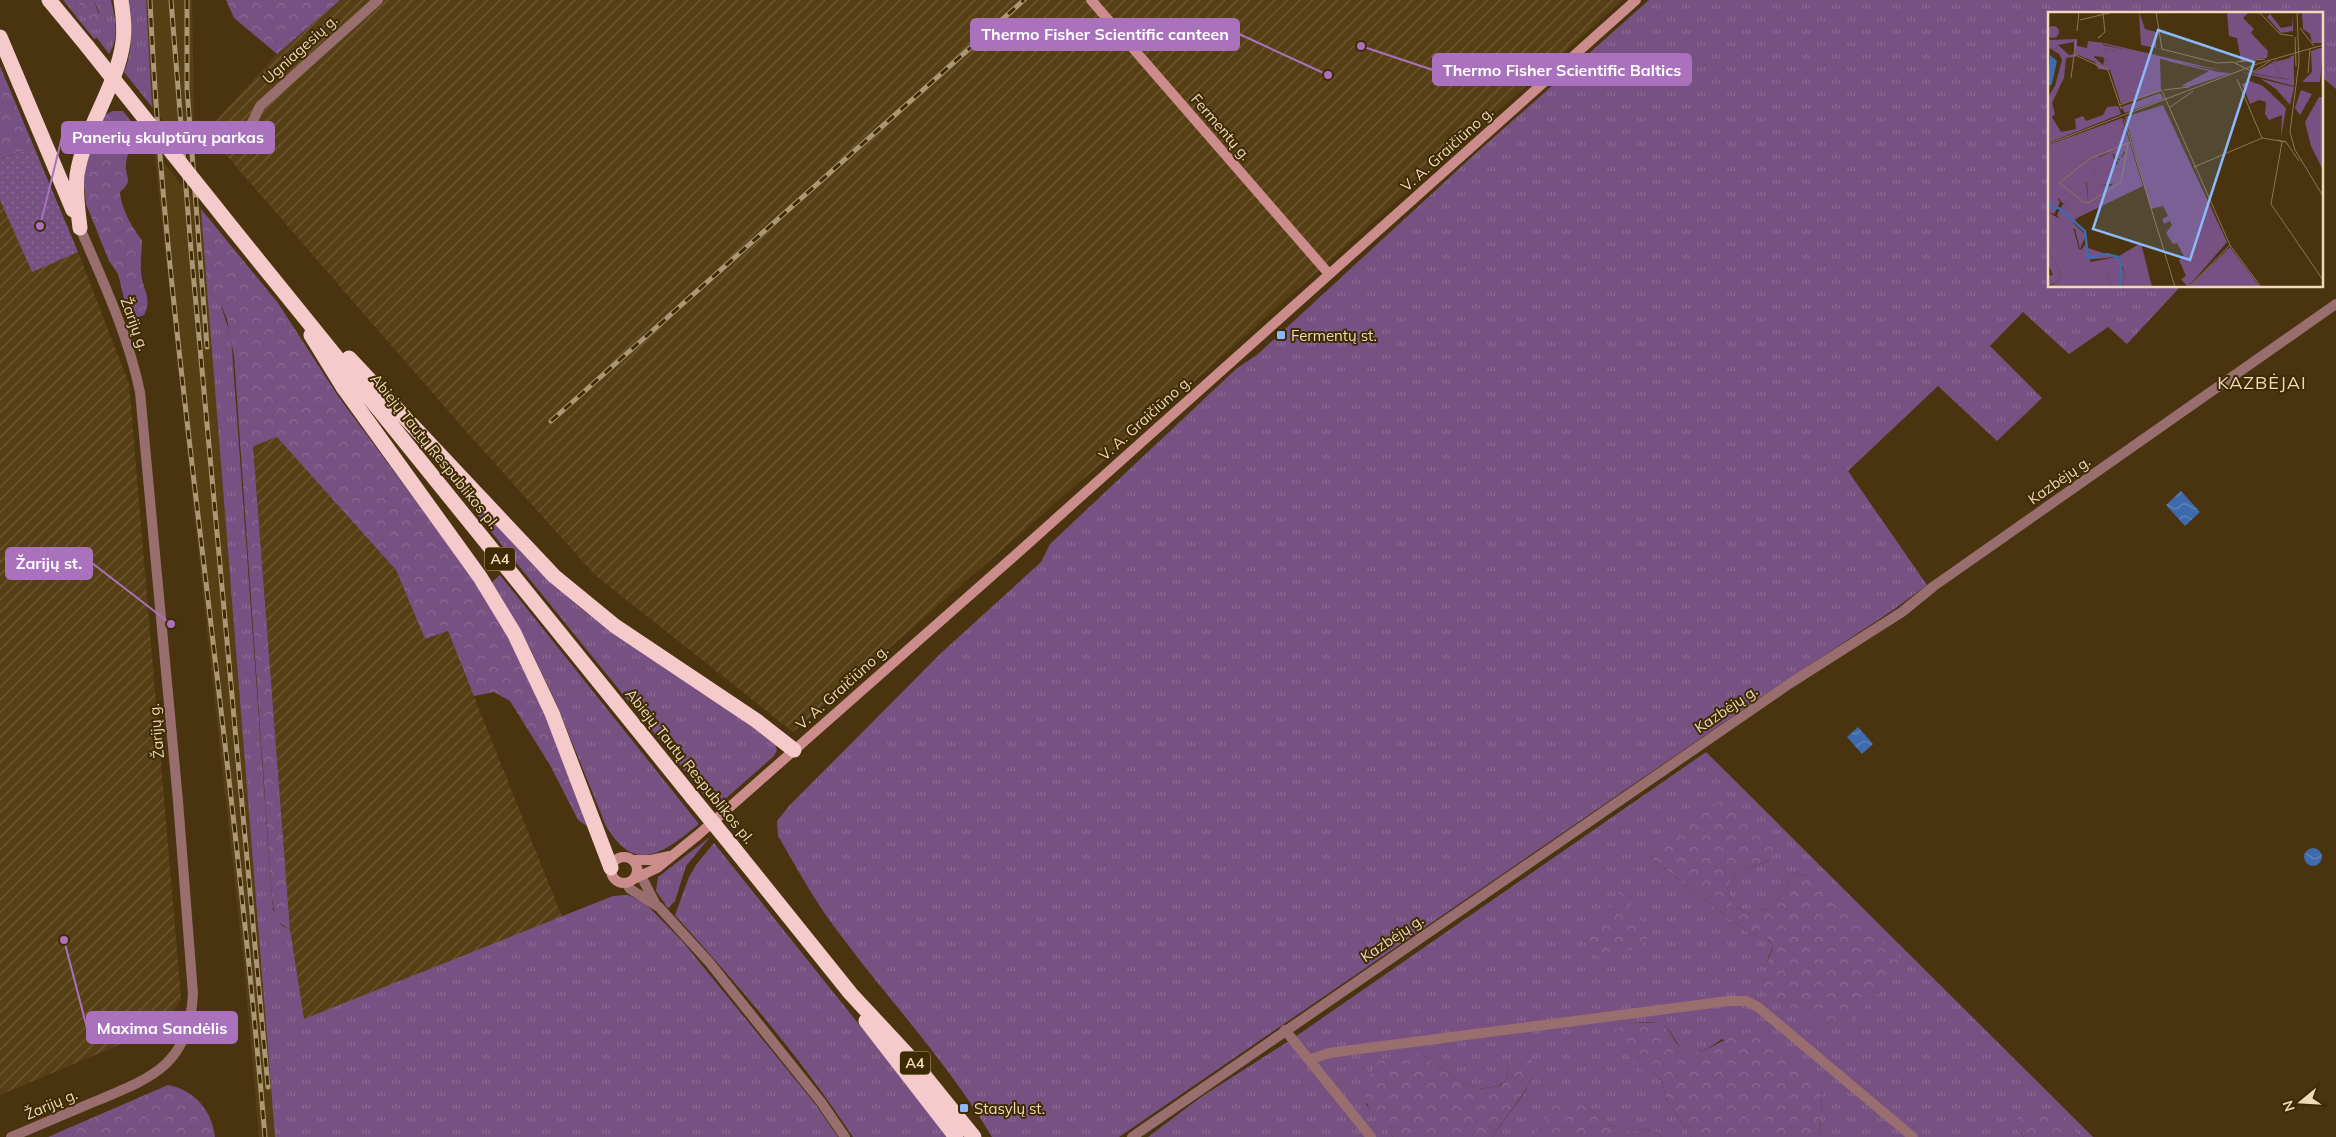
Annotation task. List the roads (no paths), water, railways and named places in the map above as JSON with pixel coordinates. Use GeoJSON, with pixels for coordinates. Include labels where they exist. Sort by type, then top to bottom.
{"type":"FeatureCollection","features":[{"type":"Feature","properties":{"kind":"highway","name":"Abiejų Tautų Respublikos pl."},"geometry":{"type":"LineString","coordinates":[[49,0],[851,994],[900,1046],[974,1137]]}},
{"type":"Feature","properties":{"kind":"highway"},"geometry":{"type":"LineString","coordinates":[[80,228],[76,190],[82,152],[119,61],[124,27],[121,0]]}},
{"type":"Feature","properties":{"kind":"highway"},"geometry":{"type":"LineString","coordinates":[[0,37],[80,228]]}},
{"type":"Feature","properties":{"kind":"highway"},"geometry":{"type":"LineString","coordinates":[[51,156],[62,163],[69,163],[82,152]]}},
{"type":"Feature","properties":{"kind":"highway"},"geometry":{"type":"LineString","coordinates":[[290,299],[328,365],[480,577],[514,633],[552,713],[610,868]]}},
{"type":"Feature","properties":{"kind":"highway"},"geometry":{"type":"LineString","coordinates":[[308,321],[363,372],[554,576],[616,626],[757,721],[794,750]]}},
{"type":"Feature","properties":{"kind":"highway","name":"Abiejų Tautų Respublikos pl."},"geometry":{"type":"LineString","coordinates":[[851,994],[872,1030],[956,1137]]}},
{"type":"Feature","properties":{"kind":"main road","name":"Fermentų g."},"geometry":{"type":"LineString","coordinates":[[1091,0],[1329,274]]}},
{"type":"Feature","properties":{"kind":"main road","name":"V. A. Graičiūno g."},"geometry":{"type":"LineString","coordinates":[[634,874],[657,868],[698,835],[1636,0]]}},
{"type":"Feature","properties":{"kind":"main road","name":"V. A. Graičiūno g."},"geometry":{"type":"LineString","coordinates":[[634,874],[651,860],[671,856]]}},
{"type":"Feature","properties":{"kind":"main road"},"geometry":{"type":"LineString","coordinates":[[624,857],[634,874],[616,881],[611,874],[610,868],[619,858],[624,857]]}},
{"type":"Feature","properties":{"kind":"street","name":"Ugniagesių g."},"geometry":{"type":"LineString","coordinates":[[250,127],[260,106],[378,0]]}},
{"type":"Feature","properties":{"kind":"street","name":"Žarijų g."},"geometry":{"type":"LineString","coordinates":[[11,1137],[132,1086],[158,1071],[168,1062],[183,1041],[192,1013],[193,994],[178,801],[140,392],[134,364],[116,313],[80,228]]}},
{"type":"Feature","properties":{"kind":"street","name":"Kazbėjų g."},"geometry":{"type":"LineString","coordinates":[[1132,1137],[1781,690],[1902,612],[1934,586],[2336,304]]}},
{"type":"Feature","properties":{"kind":"street"},"geometry":{"type":"LineString","coordinates":[[634,874],[630,889],[655,903]]}},
{"type":"Feature","properties":{"kind":"street"},"geometry":{"type":"LineString","coordinates":[[634,874],[655,903],[715,969],[821,1102],[846,1137]]}},
{"type":"Feature","properties":{"kind":"street"},"geometry":{"type":"LineString","coordinates":[[1309,1060],[1329,1053],[1728,1001],[1746,1001],[1758,1007],[1913,1137]]}},
{"type":"Feature","properties":{"kind":"street"},"geometry":{"type":"LineString","coordinates":[[1285,1030],[1371,1137]]}},
{"type":"Feature","properties":{"kind":"water"},"geometry":{"type":"Polygon","coordinates":[[[2181,491],[2200,512],[2185,526],[2166,505],[2181,491]]]}},
{"type":"Feature","properties":{"kind":"water"},"geometry":{"type":"Polygon","coordinates":[[[1858,727],[1873,744],[1862,754],[1847,737],[1858,727]]]}},
{"type":"Feature","properties":{"kind":"water"},"geometry":{"type":"Polygon","coordinates":[[[2313,848],[2319,851],[2322,857],[2319,863],[2313,866],[2307,863],[2304,857],[2307,851],[2313,848]]]}},
{"type":"Feature","properties":{"kind":"railway"},"geometry":{"type":"LineString","coordinates":[[150,0],[158,133],[170,266],[235,834],[265,1137]]}},
{"type":"Feature","properties":{"kind":"railway"},"geometry":{"type":"LineString","coordinates":[[171,0],[191,250],[268,1087]]}},
{"type":"Feature","properties":{"kind":"railway"},"geometry":{"type":"LineString","coordinates":[[187,0],[187,89],[207,347]]}},
{"type":"Feature","properties":{"kind":"railway"},"geometry":{"type":"LineString","coordinates":[[551,421],[1024,0]]}},
{"type":"Feature","properties":{"kind":"place","name":"Thermo Fisher Scientific Baltics"},"geometry":{"type":"Point","coordinates":[1361,46]}},
{"type":"Feature","properties":{"kind":"place","name":"Thermo Fisher Scientific canteen"},"geometry":{"type":"Point","coordinates":[1328,75]}},
{"type":"Feature","properties":{"kind":"place","name":"Panerių skulptūrų parkas"},"geometry":{"type":"Point","coordinates":[40,226]}},
{"type":"Feature","properties":{"kind":"place","name":"Fermentų st."},"geometry":{"type":"Point","coordinates":[1281,335]}},
{"type":"Feature","properties":{"kind":"place","name":"Žarijų st."},"geometry":{"type":"Point","coordinates":[171,624]}},
{"type":"Feature","properties":{"kind":"place","name":"Maxima Sandėlis"},"geometry":{"type":"Point","coordinates":[64,940]}},
{"type":"Feature","properties":{"kind":"place","name":"Stasylų st."},"geometry":{"type":"Point","coordinates":[964,1108]}},
{"type":"Feature","properties":{"kind":"district","name":"KAZBĖJAI"},"geometry":{"type":"Point","coordinates":[2262,382]}}]}
